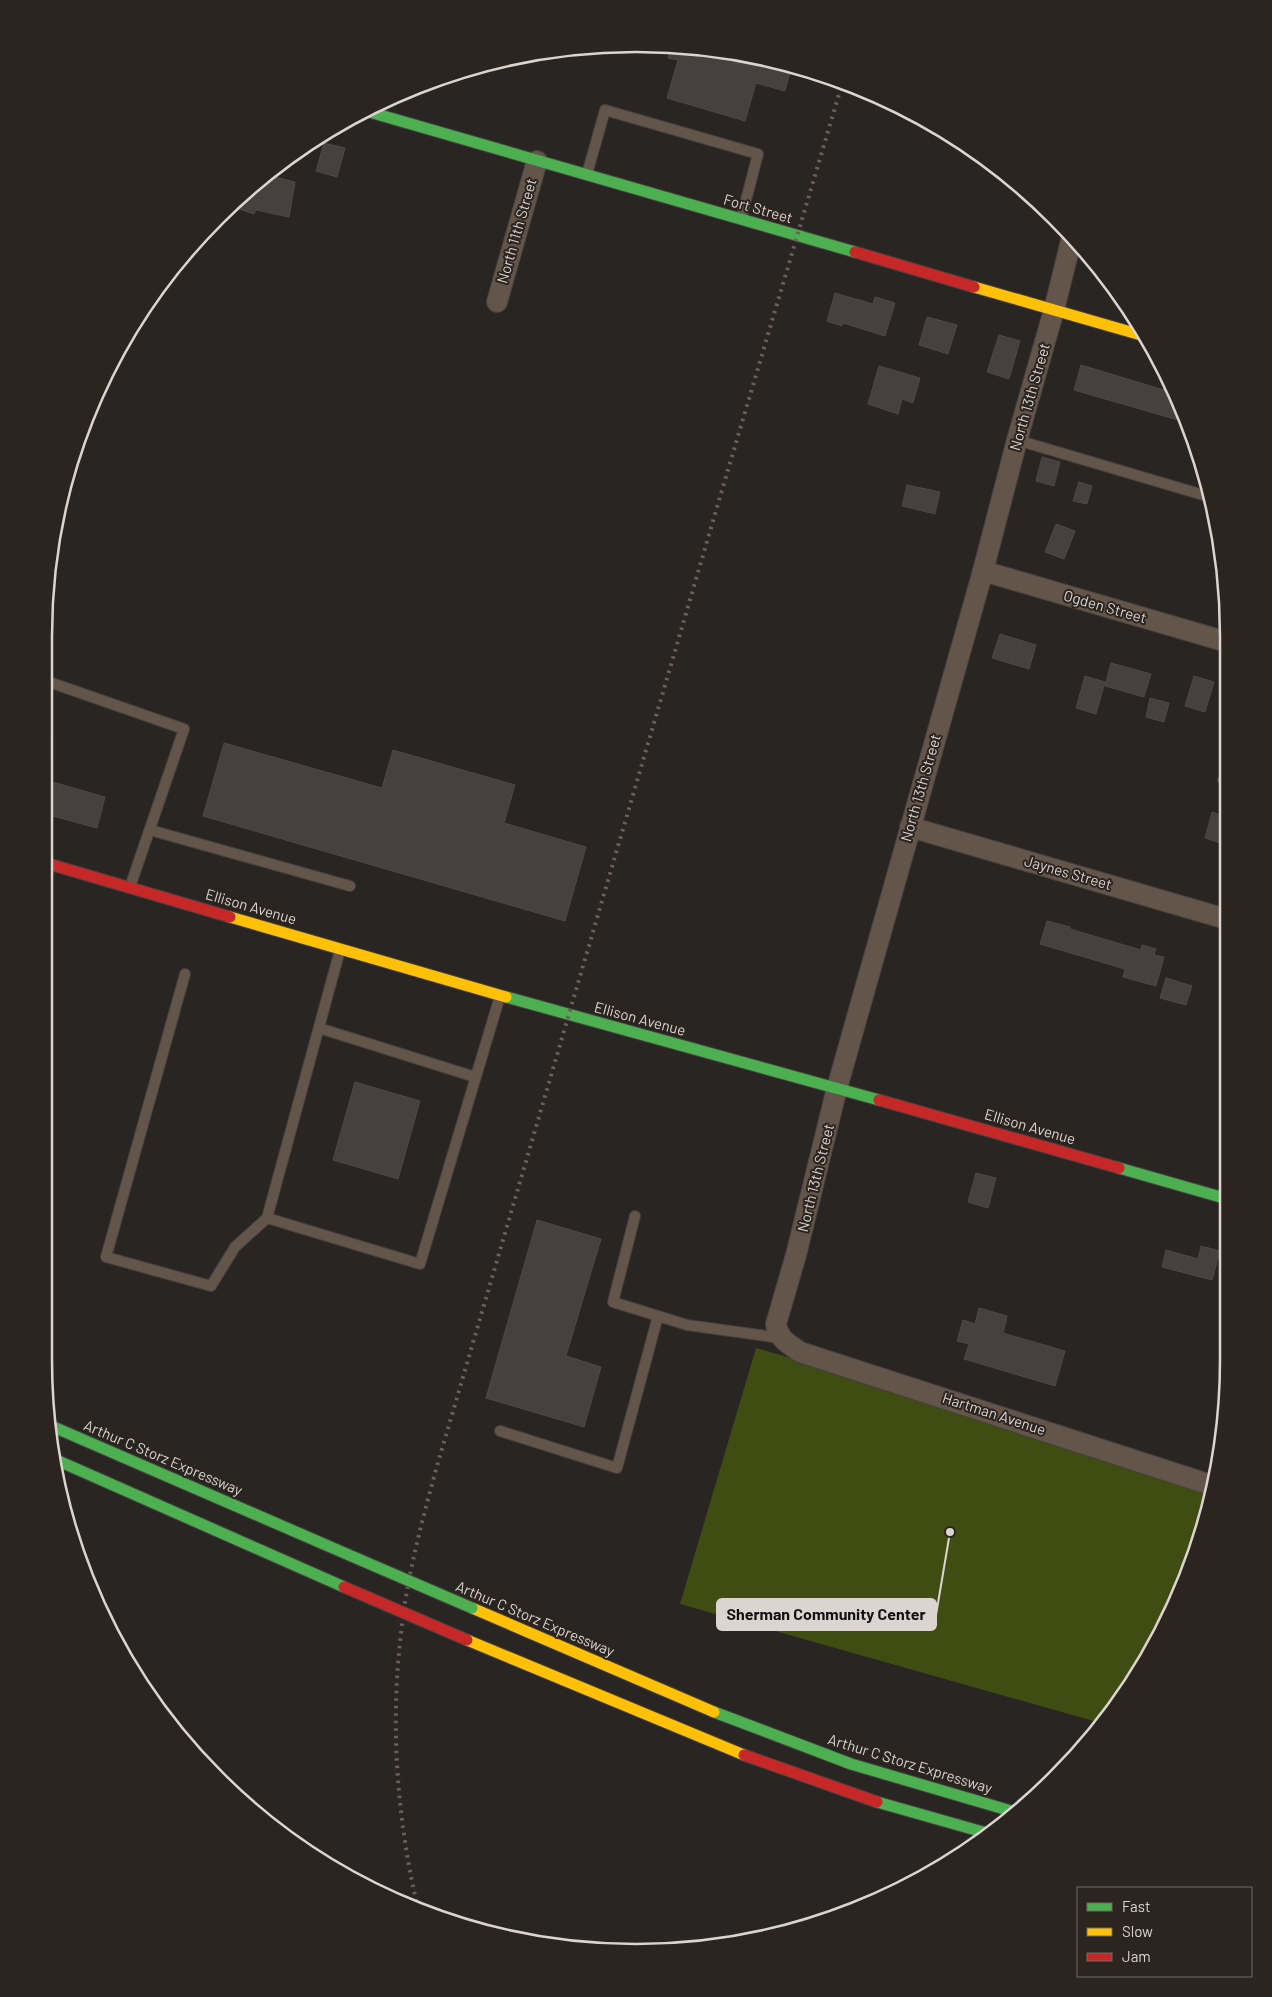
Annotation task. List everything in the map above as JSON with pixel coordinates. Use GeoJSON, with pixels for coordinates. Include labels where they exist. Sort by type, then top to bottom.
{"type":"FeatureCollection","features":[{"type":"Feature","properties":{"kind":"main road","name":"Fort Street"},"geometry":{"type":"LineString","coordinates":[[376,114],[1134,333]]}},
{"type":"Feature","properties":{"kind":"main road","name":"Ellison Avenue"},"geometry":{"type":"LineString","coordinates":[[52,865],[500,996],[837,1088],[1220,1197]]}},
{"type":"Feature","properties":{"kind":"main road","name":"Arthur C Storz Expressway"},"geometry":{"type":"LineString","coordinates":[[56,1428],[656,1688],[757,1729],[860,1766],[1008,1810]]}},
{"type":"Feature","properties":{"kind":"main road"},"geometry":{"type":"LineString","coordinates":[[62,1463],[467,1640],[749,1757],[840,1790],[939,1821],[980,1832]]}},
{"type":"Feature","properties":{"kind":"street","name":"North 11th Street"},"geometry":{"type":"LineString","coordinates":[[496,302],[538,161]]}},
{"type":"Feature","properties":{"kind":"street","name":"North 13th Street"},"geometry":{"type":"LineString","coordinates":[[781,1338],[776,1324],[796,1255],[837,1088],[983,571],[1070,246]]}},
{"type":"Feature","properties":{"kind":"street","name":"Ogden Street"},"geometry":{"type":"LineString","coordinates":[[983,571],[1220,640]]}},
{"type":"Feature","properties":{"kind":"street","name":"Jaynes Street"},"geometry":{"type":"LineString","coordinates":[[910,827],[1220,917]]}},
{"type":"Feature","properties":{"kind":"street","name":"Hartman Avenue"},"geometry":{"type":"LineString","coordinates":[[781,1338],[800,1352],[1206,1483]]}},
{"type":"Feature","properties":{"kind":"lane"},"geometry":{"type":"LineString","coordinates":[[586,175],[605,110],[758,154],[741,220]]}},
{"type":"Feature","properties":{"kind":"lane"},"geometry":{"type":"LineString","coordinates":[[1017,440],[1202,495]]}},
{"type":"Feature","properties":{"kind":"lane"},"geometry":{"type":"LineString","coordinates":[[52,683],[184,729],[130,888]]}},
{"type":"Feature","properties":{"kind":"lane"},"geometry":{"type":"LineString","coordinates":[[150,830],[350,886]]}},
{"type":"Feature","properties":{"kind":"lane"},"geometry":{"type":"LineString","coordinates":[[185,974],[106,1257],[211,1286],[235,1247],[267,1218],[341,949]]}},
{"type":"Feature","properties":{"kind":"lane"},"geometry":{"type":"LineString","coordinates":[[267,1218],[420,1264],[500,996]]}},
{"type":"Feature","properties":{"kind":"lane"},"geometry":{"type":"LineString","coordinates":[[319,1028],[475,1077]]}},
{"type":"Feature","properties":{"kind":"lane"},"geometry":{"type":"LineString","coordinates":[[635,1216],[613,1302],[687,1325],[781,1338]]}},
{"type":"Feature","properties":{"kind":"lane"},"geometry":{"type":"LineString","coordinates":[[500,1431],[617,1468],[658,1316]]}},
{"type":"Feature","properties":{"kind":"green space"},"geometry":{"type":"Polygon","coordinates":[[[756,1348],[1208,1476],[1189,1549],[1159,1619],[1121,1685],[1095,1721],[680,1604],[756,1348]]]}},
{"type":"Feature","properties":{"kind":"building"},"geometry":{"type":"Polygon","coordinates":[[[669,54],[712,57],[790,73],[785,91],[756,83],[745,121],[667,98],[678,60],[668,58],[669,54]]]}},
{"type":"Feature","properties":{"kind":"building"},"geometry":{"type":"Polygon","coordinates":[[[324,144],[345,148],[337,177],[316,171],[324,144]]]}},
{"type":"Feature","properties":{"kind":"building"},"geometry":{"type":"Polygon","coordinates":[[[276,177],[295,182],[289,217],[256,210],[254,214],[238,209],[276,177]]]}},
{"type":"Feature","properties":{"kind":"building"},"geometry":{"type":"Polygon","coordinates":[[[835,293],[873,304],[875,297],[895,303],[885,336],[843,323],[842,326],[827,321],[835,293]]]}},
{"type":"Feature","properties":{"kind":"building"},"geometry":{"type":"Polygon","coordinates":[[[927,317],[957,325],[948,354],[919,345],[927,317]]]}},
{"type":"Feature","properties":{"kind":"building"},"geometry":{"type":"Polygon","coordinates":[[[999,335],[1020,341],[1009,379],[987,372],[999,335]]]}},
{"type":"Feature","properties":{"kind":"building"},"geometry":{"type":"Polygon","coordinates":[[[1081,365],[1165,390],[1178,420],[1074,390],[1081,365]]]}},
{"type":"Feature","properties":{"kind":"building"},"geometry":{"type":"Polygon","coordinates":[[[879,366],[920,378],[913,403],[902,399],[898,414],[868,404],[879,366]]]}},
{"type":"Feature","properties":{"kind":"building"},"geometry":{"type":"Polygon","coordinates":[[[1042,457],[1060,462],[1054,486],[1036,481],[1042,457]]]}},
{"type":"Feature","properties":{"kind":"building"},"geometry":{"type":"Polygon","coordinates":[[[1079,482],[1092,486],[1087,504],[1073,501],[1079,482]]]}},
{"type":"Feature","properties":{"kind":"building"},"geometry":{"type":"Polygon","coordinates":[[[907,485],[940,492],[935,514],[902,506],[907,485]]]}},
{"type":"Feature","properties":{"kind":"building"},"geometry":{"type":"Polygon","coordinates":[[[1056,524],[1075,531],[1064,559],[1045,552],[1056,524]]]}},
{"type":"Feature","properties":{"kind":"building"},"geometry":{"type":"Polygon","coordinates":[[[1000,634],[1036,645],[1029,669],[992,658],[1000,634]]]}},
{"type":"Feature","properties":{"kind":"building"},"geometry":{"type":"Polygon","coordinates":[[[1111,663],[1151,674],[1144,697],[1105,686],[1111,663]]]}},
{"type":"Feature","properties":{"kind":"building"},"geometry":{"type":"Polygon","coordinates":[[[1085,676],[1105,682],[1096,714],[1076,708],[1085,676]]]}},
{"type":"Feature","properties":{"kind":"building"},"geometry":{"type":"Polygon","coordinates":[[[1194,676],[1214,682],[1205,712],[1185,706],[1194,676]]]}},
{"type":"Feature","properties":{"kind":"building"},"geometry":{"type":"Polygon","coordinates":[[[1150,698],[1169,703],[1164,722],[1146,717],[1150,698]]]}},
{"type":"Feature","properties":{"kind":"building"},"geometry":{"type":"Polygon","coordinates":[[[224,743],[382,788],[393,750],[515,785],[504,823],[586,847],[565,921],[203,816],[224,743]]]}},
{"type":"Feature","properties":{"kind":"building"},"geometry":{"type":"Polygon","coordinates":[[[52,782],[105,797],[97,828],[52,816],[52,782]]]}},
{"type":"Feature","properties":{"kind":"building"},"geometry":{"type":"Polygon","coordinates":[[[1212,812],[1220,815],[1220,843],[1205,838],[1212,812]]]}},
{"type":"Feature","properties":{"kind":"building"},"geometry":{"type":"Polygon","coordinates":[[[1047,921],[1141,950],[1142,945],[1156,949],[1154,955],[1164,957],[1156,986],[1123,977],[1125,969],[1040,944],[1047,921]]]}},
{"type":"Feature","properties":{"kind":"building"},"geometry":{"type":"Polygon","coordinates":[[[1166,978],[1192,986],[1186,1005],[1160,998],[1166,978]]]}},
{"type":"Feature","properties":{"kind":"building"},"geometry":{"type":"Polygon","coordinates":[[[355,1082],[420,1101],[398,1179],[333,1160],[355,1082]]]}},
{"type":"Feature","properties":{"kind":"building"},"geometry":{"type":"Polygon","coordinates":[[[976,1173],[996,1178],[988,1208],[968,1202],[976,1173]]]}},
{"type":"Feature","properties":{"kind":"building"},"geometry":{"type":"Polygon","coordinates":[[[537,1220],[601,1239],[566,1356],[601,1367],[584,1427],[486,1398],[537,1220]]]}},
{"type":"Feature","properties":{"kind":"building"},"geometry":{"type":"Polygon","coordinates":[[[1201,1246],[1220,1251],[1212,1280],[1162,1267],[1166,1250],[1198,1259],[1201,1246]]]}},
{"type":"Feature","properties":{"kind":"building"},"geometry":{"type":"Polygon","coordinates":[[[979,1308],[1007,1316],[1003,1333],[1065,1351],[1055,1386],[964,1359],[969,1344],[957,1341],[963,1320],[975,1324],[979,1308]]]}},
{"type":"Feature","properties":{"kind":"railway"},"geometry":{"type":"LineString","coordinates":[[416,1901],[400,1807],[396,1737],[396,1703],[401,1633],[416,1549],[437,1466],[840,90]]}},
{"type":"Feature","properties":{"kind":"traffic: fast"},"geometry":{"type":"LineString","coordinates":[[376,114],[855,252]]}},
{"type":"Feature","properties":{"kind":"traffic: fast"},"geometry":{"type":"LineString","coordinates":[[506,997],[879,1100]]}},
{"type":"Feature","properties":{"kind":"traffic: fast"},"geometry":{"type":"LineString","coordinates":[[1119,1168],[1220,1197]]}},
{"type":"Feature","properties":{"kind":"traffic: fast"},"geometry":{"type":"LineString","coordinates":[[56,1428],[349,1555]]}},
{"type":"Feature","properties":{"kind":"traffic: fast"},"geometry":{"type":"LineString","coordinates":[[62,1462],[344,1587]]}},
{"type":"Feature","properties":{"kind":"traffic: fast"},"geometry":{"type":"LineString","coordinates":[[349,1555],[472,1608]]}},
{"type":"Feature","properties":{"kind":"traffic: fast"},"geometry":{"type":"LineString","coordinates":[[714,1712],[851,1764],[1008,1810]]}},
{"type":"Feature","properties":{"kind":"traffic: fast"},"geometry":{"type":"LineString","coordinates":[[877,1802],[981,1831]]}},
{"type":"Feature","properties":{"kind":"traffic: slow"},"geometry":{"type":"LineString","coordinates":[[974,287],[1134,333]]}},
{"type":"Feature","properties":{"kind":"traffic: slow"},"geometry":{"type":"LineString","coordinates":[[230,917],[506,997]]}},
{"type":"Feature","properties":{"kind":"traffic: slow"},"geometry":{"type":"LineString","coordinates":[[472,1608],[714,1712]]}},
{"type":"Feature","properties":{"kind":"traffic: slow"},"geometry":{"type":"LineString","coordinates":[[467,1640],[744,1755]]}},
{"type":"Feature","properties":{"kind":"traffic: jam"},"geometry":{"type":"LineString","coordinates":[[855,252],[974,287]]}},
{"type":"Feature","properties":{"kind":"traffic: jam"},"geometry":{"type":"LineString","coordinates":[[52,865],[230,917]]}},
{"type":"Feature","properties":{"kind":"traffic: jam"},"geometry":{"type":"LineString","coordinates":[[879,1100],[1119,1168]]}},
{"type":"Feature","properties":{"kind":"traffic: jam"},"geometry":{"type":"LineString","coordinates":[[344,1587],[467,1640]]}},
{"type":"Feature","properties":{"kind":"traffic: jam"},"geometry":{"type":"LineString","coordinates":[[744,1755],[877,1802]]}},
{"type":"Feature","properties":{"kind":"place","name":"Sherman Community Center"},"geometry":{"type":"Point","coordinates":[950,1532]}}]}
